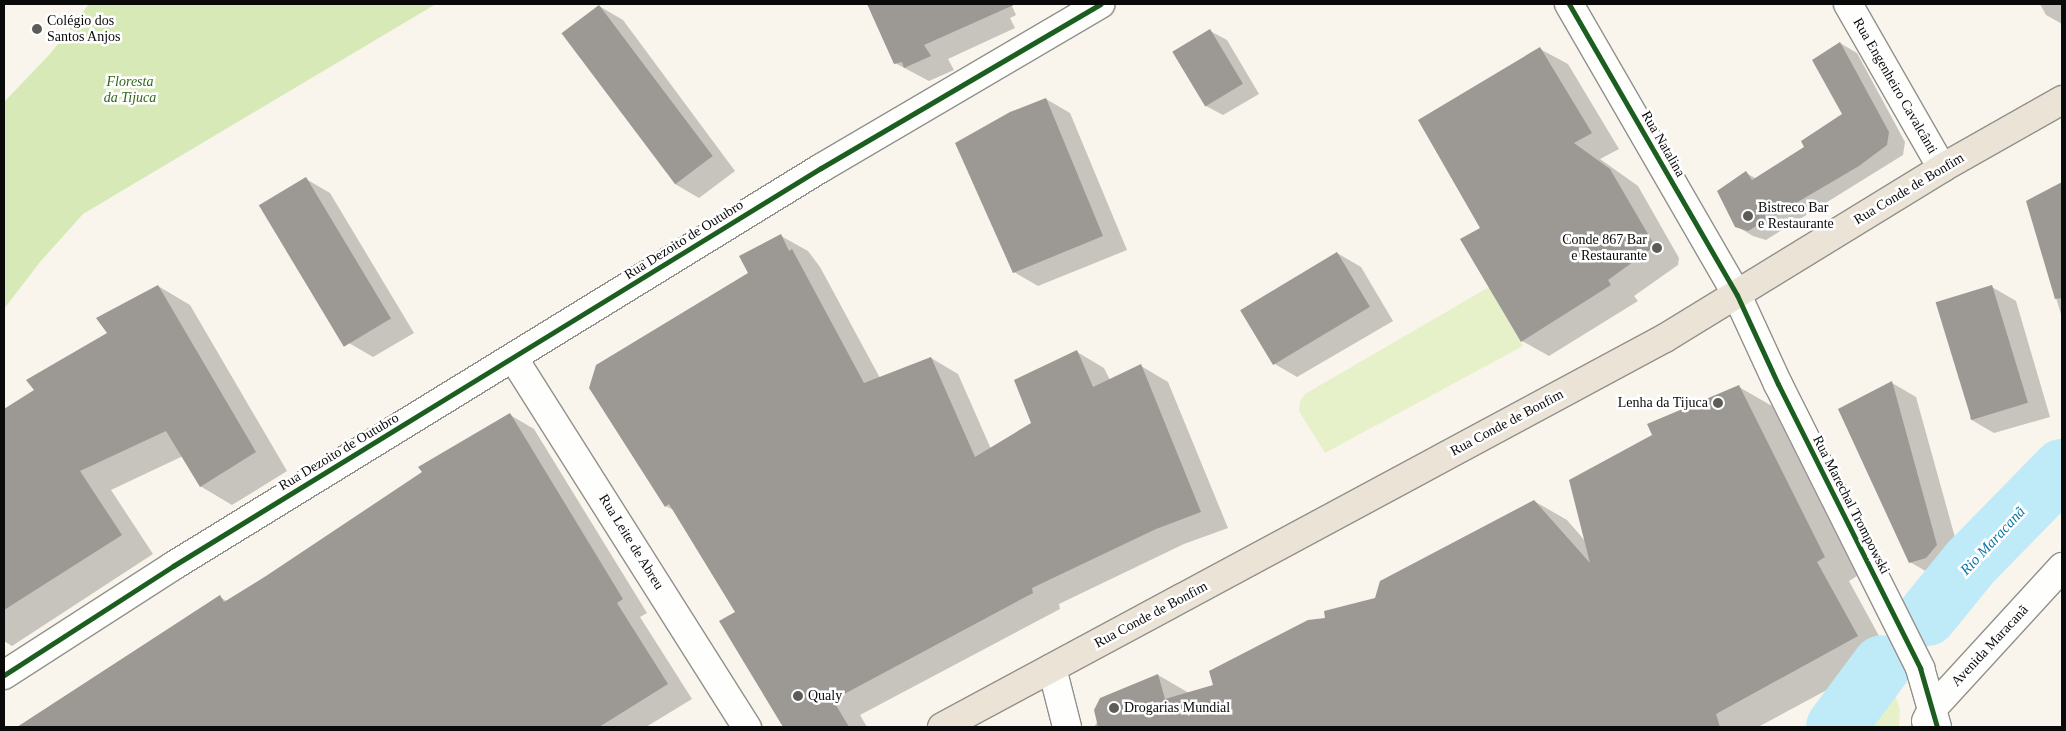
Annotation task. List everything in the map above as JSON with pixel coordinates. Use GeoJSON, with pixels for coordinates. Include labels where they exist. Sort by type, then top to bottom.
{"type":"FeatureCollection","features":[{"type":"Feature","properties":{"kind":"main road","name":"Rua Conde de Bonfim"},"geometry":{"type":"LineString","coordinates":[[942,727],[1664,338],[1942,168],[2062,100]]}},
{"type":"Feature","properties":{"kind":"street","name":"Rua Dezoito de Outubro"},"geometry":{"type":"LineString","coordinates":[[4,675],[173,566],[514,359],[821,168],[1100,4]]}},
{"type":"Feature","properties":{"kind":"street","name":"Rua Natalina"},"geometry":{"type":"LineString","coordinates":[[1569,4],[1737,295]]}},
{"type":"Feature","properties":{"kind":"street","name":"Rua Engenheiro Cavalcânti"},"geometry":{"type":"LineString","coordinates":[[1848,4],[1942,168]]}},
{"type":"Feature","properties":{"kind":"street","name":"Rua Marechal Trompowski"},"geometry":{"type":"LineString","coordinates":[[1737,295],[1778,384],[1920,668],[1931,721]]}},
{"type":"Feature","properties":{"kind":"street","name":"Rua Leite de Abreu"},"geometry":{"type":"LineString","coordinates":[[514,359],[746,727]]}},
{"type":"Feature","properties":{"kind":"street","name":"Avenida Maracanã"},"geometry":{"type":"LineString","coordinates":[[1931,721],[2062,567]]}},
{"type":"Feature","properties":{"kind":"street"},"geometry":{"type":"LineString","coordinates":[[1052,668],[1067,727]]}},
{"type":"Feature","properties":{"kind":"green space","name":"Floresta da Tijuca"},"geometry":{"type":"Polygon","coordinates":[[[89,4],[436,4],[83,214],[40,262],[4,309],[4,102],[50,54],[89,4]]]}},
{"type":"Feature","properties":{"kind":"green space"},"geometry":{"type":"Polygon","coordinates":[[[1489,287],[1523,346],[1325,453],[1299,411],[1300,401],[1305,394],[1489,287]]]}},
{"type":"Feature","properties":{"kind":"green space"},"geometry":{"type":"Polygon","coordinates":[[[1891,683],[1900,709],[1899,727],[1859,727],[1891,683]]]}},
{"type":"Feature","properties":{"kind":"building"},"geometry":{"type":"Polygon","coordinates":[[[867,4],[1016,4],[924,45],[931,56],[904,68],[902,62],[894,64],[867,4]]]}},
{"type":"Feature","properties":{"kind":"building"},"geometry":{"type":"Polygon","coordinates":[[[599,5],[713,156],[675,184],[561,33],[599,5]]]}},
{"type":"Feature","properties":{"kind":"building"},"geometry":{"type":"Polygon","coordinates":[[[1210,29],[1243,84],[1205,107],[1172,52],[1210,29]]]}},
{"type":"Feature","properties":{"kind":"building"},"geometry":{"type":"Polygon","coordinates":[[[1840,42],[1889,132],[1887,145],[1859,166],[1748,231],[1735,227],[1717,191],[1746,171],[1752,180],[1804,147],[1801,141],[1842,114],[1812,60],[1840,42]]]}},
{"type":"Feature","properties":{"kind":"building"},"geometry":{"type":"Polygon","coordinates":[[[1540,47],[1592,133],[1574,143],[1610,169],[1652,241],[1651,249],[1608,280],[1611,285],[1521,342],[1460,239],[1480,228],[1418,120],[1540,47]]]}},
{"type":"Feature","properties":{"kind":"building"},"geometry":{"type":"Polygon","coordinates":[[[1046,98],[1103,236],[1013,273],[955,143],[1010,112],[1046,98]]]}},
{"type":"Feature","properties":{"kind":"building"},"geometry":{"type":"Polygon","coordinates":[[[306,177],[391,318],[344,347],[259,205],[306,177]]]}},
{"type":"Feature","properties":{"kind":"building"},"geometry":{"type":"Polygon","coordinates":[[[2062,182],[2062,298],[2055,299],[2026,201],[2062,182]]]}},
{"type":"Feature","properties":{"kind":"building"},"geometry":{"type":"Polygon","coordinates":[[[781,234],[789,251],[792,249],[864,383],[931,357],[975,457],[1031,423],[1014,380],[1077,350],[1093,387],[1141,364],[1201,512],[1156,529],[1032,588],[1033,593],[833,700],[849,727],[783,727],[719,621],[735,612],[669,504],[665,507],[589,388],[596,365],[748,273],[739,256],[781,234]]]}},
{"type":"Feature","properties":{"kind":"building"},"geometry":{"type":"Polygon","coordinates":[[[1337,252],[1370,307],[1273,365],[1240,310],[1337,252]]]}},
{"type":"Feature","properties":{"kind":"building"},"geometry":{"type":"Polygon","coordinates":[[[158,285],[256,452],[200,487],[166,431],[80,471],[122,535],[4,610],[4,409],[34,390],[26,380],[107,333],[96,318],[158,285]]]}},
{"type":"Feature","properties":{"kind":"building"},"geometry":{"type":"Polygon","coordinates":[[[1992,285],[2028,403],[1972,420],[1936,302],[1992,285]]]}},
{"type":"Feature","properties":{"kind":"building"},"geometry":{"type":"Polygon","coordinates":[[[1892,381],[1937,545],[1926,558],[1909,563],[1838,409],[1892,381]]]}},
{"type":"Feature","properties":{"kind":"building"},"geometry":{"type":"Polygon","coordinates":[[[1739,385],[1825,557],[1817,562],[1858,636],[1716,714],[1720,727],[1098,727],[1094,710],[1100,698],[1158,674],[1165,699],[1213,685],[1209,671],[1308,620],[1325,618],[1324,611],[1375,598],[1380,581],[1534,500],[1590,563],[1569,480],[1652,435],[1647,424],[1739,385]]]}},
{"type":"Feature","properties":{"kind":"building"},"geometry":{"type":"Polygon","coordinates":[[[510,413],[623,599],[617,603],[668,684],[599,727],[17,727],[220,595],[224,602],[266,576],[422,472],[418,467],[510,413]]]}},
{"type":"Feature","properties":{"kind":"waterway","name":"Rio Maracanã"},"geometry":{"type":"LineString","coordinates":[[1927,616],[1970,563],[2062,469]]}},
{"type":"Feature","properties":{"kind":"waterway","name":"Rio Maracanã"},"geometry":{"type":"LineString","coordinates":[[1836,727],[1882,665]]}},
{"type":"Feature","properties":{"kind":"cycle path"},"geometry":{"type":"LineString","coordinates":[[4,675],[173,566],[821,168],[1100,4]]}},
{"type":"Feature","properties":{"kind":"cycle path"},"geometry":{"type":"LineString","coordinates":[[1569,4],[1737,295],[1778,384],[1920,668],[1937,727]]}},
{"type":"Feature","properties":{"kind":"place","name":"Colégio dos Santos Anjos"},"geometry":{"type":"Point","coordinates":[37,29]}},
{"type":"Feature","properties":{"kind":"place","name":"Bistreco Bar e Restaurante"},"geometry":{"type":"Point","coordinates":[1748,216]}},
{"type":"Feature","properties":{"kind":"place","name":"Conde 867 Bar e Restaurante"},"geometry":{"type":"Point","coordinates":[1657,248]}},
{"type":"Feature","properties":{"kind":"place","name":"Lenha da Tijuca"},"geometry":{"type":"Point","coordinates":[1718,403]}},
{"type":"Feature","properties":{"kind":"place","name":"Qualy"},"geometry":{"type":"Point","coordinates":[798,696]}},
{"type":"Feature","properties":{"kind":"place","name":"Drogarias Mundial"},"geometry":{"type":"Point","coordinates":[1114,708]}}]}
